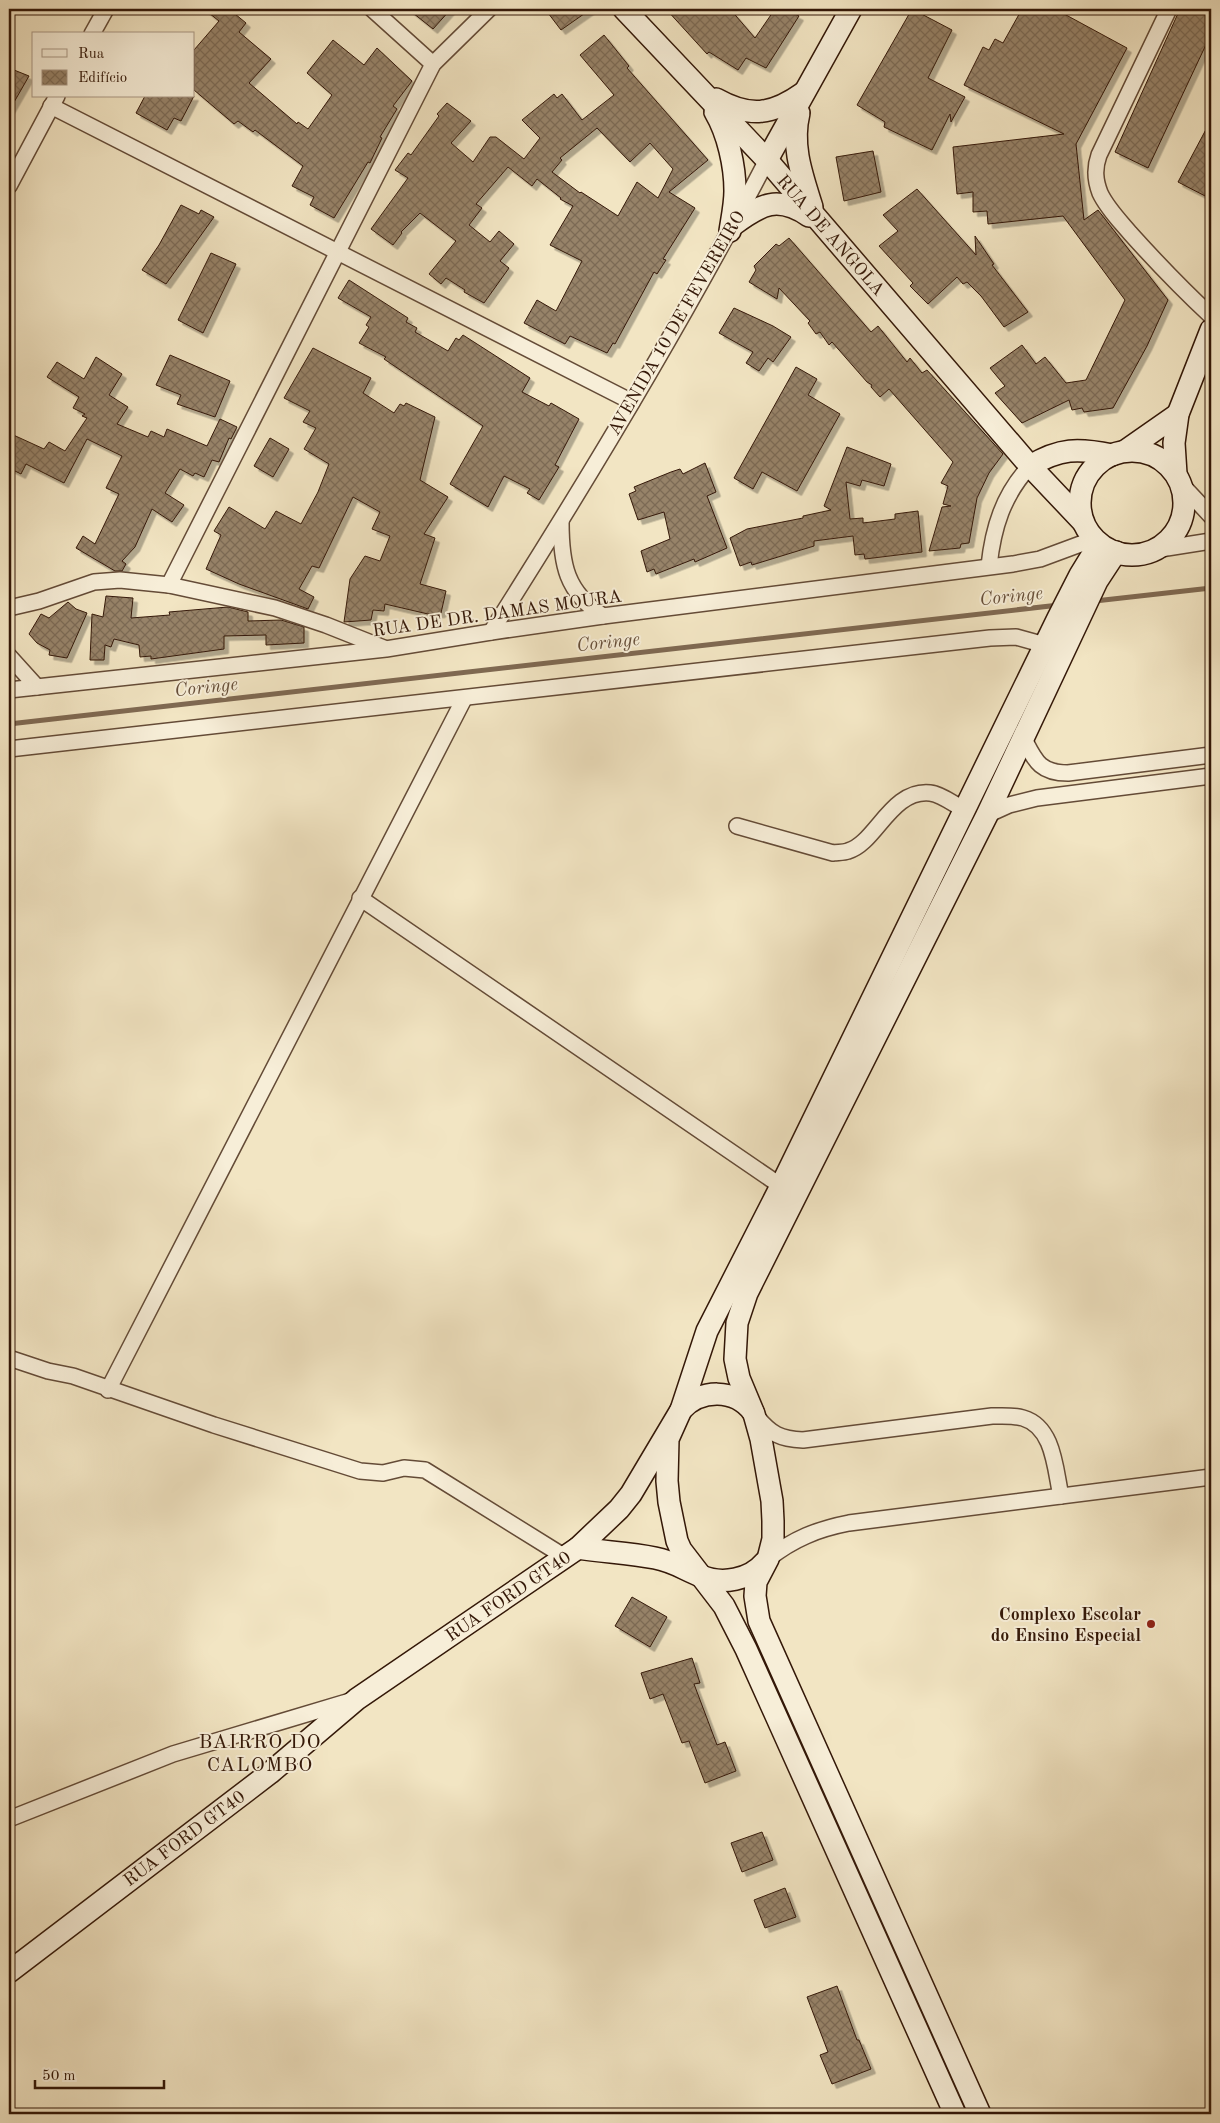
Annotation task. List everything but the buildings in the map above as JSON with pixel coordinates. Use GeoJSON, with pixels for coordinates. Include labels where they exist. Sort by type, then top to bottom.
{"type":"FeatureCollection","features":[{"type":"Feature","properties":{"kind":"street"},"geometry":{"type":"LineString","coordinates":[[93,32],[106,9]]}},
{"type":"Feature","properties":{"kind":"street"},"geometry":{"type":"LineString","coordinates":[[372,9],[433,64]]}},
{"type":"Feature","properties":{"kind":"street"},"geometry":{"type":"LineString","coordinates":[[169,585],[433,64],[489,9]]}},
{"type":"Feature","properties":{"kind":"street","name":"RUA DE ANGOLA"},"geometry":{"type":"LineString","coordinates":[[624,9],[767,160],[1030,466],[1098,539]]}},
{"type":"Feature","properties":{"kind":"street","name":"AVENIDA 10 DE FEVEREIRO"},"geometry":{"type":"LineString","coordinates":[[491,632],[561,522],[632,402],[732,228],[767,160],[851,9]]}},
{"type":"Feature","properties":{"kind":"street"},"geometry":{"type":"LineString","coordinates":[[1169,9],[1099,155],[1095,165],[1095,175],[1100,192],[1108,207],[1169,278],[1211,316]]}},
{"type":"Feature","properties":{"kind":"street"},"geometry":{"type":"LineString","coordinates":[[702,90],[732,108],[755,112],[777,108],[804,94]]}},
{"type":"Feature","properties":{"kind":"street"},"geometry":{"type":"LineString","coordinates":[[702,90],[717,115],[729,150],[735,191],[732,228]]}},
{"type":"Feature","properties":{"kind":"street"},"geometry":{"type":"LineString","coordinates":[[804,94],[796,125],[796,151],[818,220]]}},
{"type":"Feature","properties":{"kind":"street"},"geometry":{"type":"LineString","coordinates":[[9,186],[54,101],[338,252],[632,402]]}},
{"type":"Feature","properties":{"kind":"street"},"geometry":{"type":"LineString","coordinates":[[732,228],[759,208],[785,204],[795,206],[818,220]]}},
{"type":"Feature","properties":{"kind":"street"},"geometry":{"type":"LineString","coordinates":[[1154,550],[1164,544],[1178,528],[1184,506],[1178,479],[1174,443],[1178,414],[1211,330]]}},
{"type":"Feature","properties":{"kind":"street"},"geometry":{"type":"LineString","coordinates":[[1178,414],[1118,453],[1100,462],[1091,471],[1084,483],[1080,495],[1080,508],[1098,539],[1144,553],[1211,540]]}},
{"type":"Feature","properties":{"kind":"street"},"geometry":{"type":"LineString","coordinates":[[989,566],[994,532],[1000,513],[1019,478],[1030,466],[1043,458],[1073,449],[1118,453],[1136,451],[1159,458],[1211,516]]}},
{"type":"Feature","properties":{"kind":"street"},"geometry":{"type":"LineString","coordinates":[[561,522],[561,555],[570,581],[589,607],[603,616]]}},
{"type":"Feature","properties":{"kind":"street"},"geometry":{"type":"LineString","coordinates":[[980,2114],[759,1621],[755,1596],[756,1582],[768,1559],[773,1539],[772,1501],[754,1414],[739,1378],[735,1359],[737,1322],[747,1294],[987,814],[1023,737],[1068,619],[1088,578],[1098,539]]}},
{"type":"Feature","properties":{"kind":"street","name":"RUA DE DR. DAMAS MOURA"},"geometry":{"type":"LineString","coordinates":[[9,690],[386,649],[603,616],[1040,559],[1098,539]]}},
{"type":"Feature","properties":{"kind":"street"},"geometry":{"type":"LineString","coordinates":[[9,608],[40,601],[94,582],[120,580],[169,585],[275,608],[326,625],[386,649]]}},
{"type":"Feature","properties":{"kind":"street"},"geometry":{"type":"LineString","coordinates":[[955,2114],[746,1649],[724,1606],[677,1541],[667,1481],[668,1439],[681,1410],[707,1331],[781,1186],[1045,645],[1068,619]]}},
{"type":"Feature","properties":{"kind":"street"},"geometry":{"type":"LineString","coordinates":[[9,749],[990,638],[1016,637],[1045,645]]}},
{"type":"Feature","properties":{"kind":"street"},"geometry":{"type":"LineString","coordinates":[[9,656],[37,687]]}},
{"type":"Feature","properties":{"kind":"street"},"geometry":{"type":"LineString","coordinates":[[108,1390],[464,698]]}},
{"type":"Feature","properties":{"kind":"street"},"geometry":{"type":"LineString","coordinates":[[1023,737],[1035,761],[1054,773],[1068,773],[1211,755]]}},
{"type":"Feature","properties":{"kind":"street"},"geometry":{"type":"LineString","coordinates":[[987,814],[1009,805],[1037,798],[1211,776]]}},
{"type":"Feature","properties":{"kind":"street"},"geometry":{"type":"LineString","coordinates":[[737,826],[833,853],[848,851],[859,845],[892,810],[909,797],[919,793],[932,793],[965,810]]}},
{"type":"Feature","properties":{"kind":"street"},"geometry":{"type":"LineString","coordinates":[[360,898],[781,1186]]}},
{"type":"Feature","properties":{"kind":"street"},"geometry":{"type":"LineString","coordinates":[[9,1358],[48,1372],[73,1376],[108,1390],[360,1471],[383,1473],[404,1468],[425,1470],[572,1552],[657,1558],[677,1563],[702,1577],[718,1580],[737,1579],[754,1572],[768,1559],[798,1538],[831,1526],[1211,1477]]}},
{"type":"Feature","properties":{"kind":"street"},"geometry":{"type":"LineString","coordinates":[[681,1410],[687,1403],[696,1398],[722,1394],[732,1395],[741,1400],[770,1432],[792,1440],[992,1416],[1023,1418],[1035,1423],[1045,1434],[1050,1447],[1061,1496]]}},
{"type":"Feature","properties":{"kind":"street","name":"RUA FORD GT40"},"geometry":{"type":"LineString","coordinates":[[9,1972],[270,1773],[357,1699],[572,1552],[619,1509],[631,1494],[681,1410]]}},
{"type":"Feature","properties":{"kind":"street"},"geometry":{"type":"LineString","coordinates":[[9,1819],[172,1754],[357,1699]]}},
{"type":"Feature","properties":{"kind":"waterway","name":"Coringe"},"geometry":{"type":"LineString","coordinates":[[1095,601],[1211,588]]}},
{"type":"Feature","properties":{"kind":"waterway","name":"Coringe"},"geometry":{"type":"LineString","coordinates":[[9,724],[1059,605]]}},
{"type":"Feature","properties":{"kind":"place","name":"Complexo Escolar do Ensino Especial"},"geometry":{"type":"Point","coordinates":[1151,1624]}},
{"type":"Feature","properties":{"kind":"district","name":"BAIRRO DO CALOMBO"},"geometry":{"type":"Point","coordinates":[260,1752]}}]}
